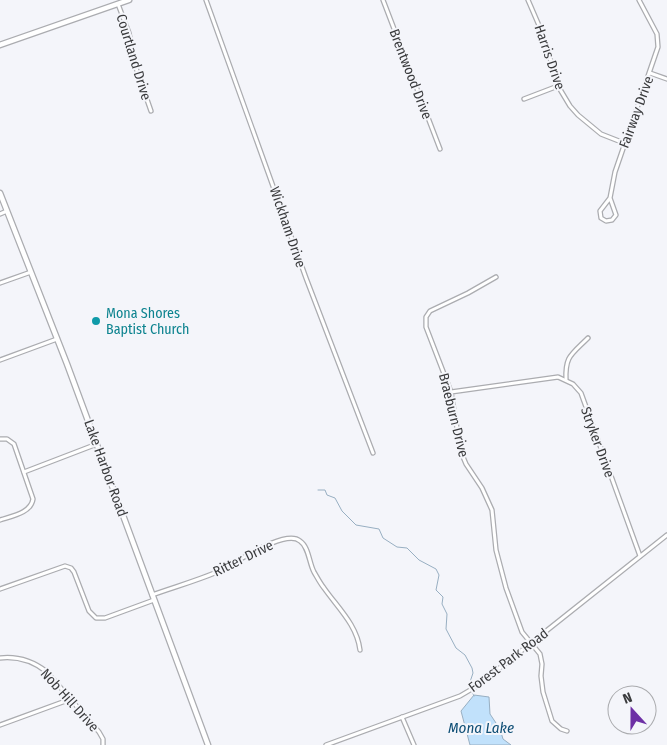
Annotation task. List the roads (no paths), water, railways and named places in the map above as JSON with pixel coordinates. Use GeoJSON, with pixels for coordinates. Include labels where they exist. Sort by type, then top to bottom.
{"type":"FeatureCollection","features":[{"type":"Feature","properties":{"kind":"street"},"geometry":{"type":"LineString","coordinates":[[0,45],[129,0]]}},
{"type":"Feature","properties":{"kind":"street","name":"Wickham Drive"},"geometry":{"type":"LineString","coordinates":[[206,0],[306,278],[373,453]]}},
{"type":"Feature","properties":{"kind":"street","name":"Brentwood Drive"},"geometry":{"type":"LineString","coordinates":[[383,0],[440,149]]}},
{"type":"Feature","properties":{"kind":"street","name":"Harris Drive"},"geometry":{"type":"LineString","coordinates":[[528,0],[544,37],[558,86],[570,106],[601,134],[624,144]]}},
{"type":"Feature","properties":{"kind":"street","name":"Fairway Drive"},"geometry":{"type":"LineString","coordinates":[[610,198],[616,215],[612,220],[606,221],[601,218],[600,213],[610,198],[615,172],[658,47],[657,34],[639,0]]}},
{"type":"Feature","properties":{"kind":"street","name":"Courtland Drive"},"geometry":{"type":"LineString","coordinates":[[118,4],[129,33],[136,68],[151,111]]}},
{"type":"Feature","properties":{"kind":"street"},"geometry":{"type":"LineString","coordinates":[[650,73],[667,79]]}},
{"type":"Feature","properties":{"kind":"street"},"geometry":{"type":"LineString","coordinates":[[524,99],[558,86]]}},
{"type":"Feature","properties":{"kind":"street","name":"Lake Harbor Road"},"geometry":{"type":"LineString","coordinates":[[0,193],[97,444],[208,745]]}},
{"type":"Feature","properties":{"kind":"street"},"geometry":{"type":"LineString","coordinates":[[0,214],[7,211]]}},
{"type":"Feature","properties":{"kind":"street"},"geometry":{"type":"LineString","coordinates":[[0,283],[30,272]]}},
{"type":"Feature","properties":{"kind":"street","name":"Braeburn Drive"},"geometry":{"type":"LineString","coordinates":[[496,277],[430,311],[426,317],[426,327],[451,392],[460,452],[482,488],[492,510],[496,550],[502,576],[522,632],[540,654],[543,692],[552,721],[561,729],[567,731]]}},
{"type":"Feature","properties":{"kind":"street"},"geometry":{"type":"LineString","coordinates":[[0,360],[57,338]]}},
{"type":"Feature","properties":{"kind":"street"},"geometry":{"type":"LineString","coordinates":[[451,392],[558,377],[566,380],[565,366],[568,359],[588,338]]}},
{"type":"Feature","properties":{"kind":"street","name":"Stryker Drive"},"geometry":{"type":"LineString","coordinates":[[566,380],[573,384],[581,393],[640,556]]}},
{"type":"Feature","properties":{"kind":"street"},"geometry":{"type":"LineString","coordinates":[[0,439],[7,439],[14,444],[33,496],[33,503],[27,510],[0,520]]}},
{"type":"Feature","properties":{"kind":"street"},"geometry":{"type":"LineString","coordinates":[[24,472],[97,444]]}},
{"type":"Feature","properties":{"kind":"street","name":"Forest Park Road"},"geometry":{"type":"LineString","coordinates":[[326,745],[463,694],[477,686],[667,535]]}},
{"type":"Feature","properties":{"kind":"street","name":"Ritter Drive"},"geometry":{"type":"LineString","coordinates":[[153,598],[217,572],[255,550],[288,538],[296,538],[305,548],[314,572],[323,588],[354,630],[360,650]]}},
{"type":"Feature","properties":{"kind":"street"},"geometry":{"type":"LineString","coordinates":[[0,589],[65,566],[71,568],[74,572],[90,611],[96,618],[105,618],[153,598]]}},
{"type":"Feature","properties":{"kind":"street","name":"Nob Hill Drive"},"geometry":{"type":"LineString","coordinates":[[0,658],[18,658],[38,665],[48,672],[101,735],[103,745]]}},
{"type":"Feature","properties":{"kind":"street"},"geometry":{"type":"LineString","coordinates":[[0,725],[71,699]]}},
{"type":"Feature","properties":{"kind":"street"},"geometry":{"type":"LineString","coordinates":[[402,717],[414,745]]}},
{"type":"Feature","properties":{"kind":"water","name":"Mona Lake"},"geometry":{"type":"Polygon","coordinates":[[[474,695],[489,697],[490,714],[500,729],[503,739],[511,745],[470,745],[461,711],[474,695]]]}},
{"type":"Feature","properties":{"kind":"waterway"},"geometry":{"type":"LineString","coordinates":[[318,490],[325,490],[327,495],[335,498],[342,511],[356,525],[379,529],[383,538],[397,547],[407,548],[419,560],[436,569],[439,575],[436,590],[443,597],[442,604],[447,614],[446,629],[456,648],[465,655],[472,668],[473,673],[469,685],[474,696]]}},
{"type":"Feature","properties":{"kind":"place","name":"Mona Shores Baptist Church"},"geometry":{"type":"Point","coordinates":[96,321]}}]}
